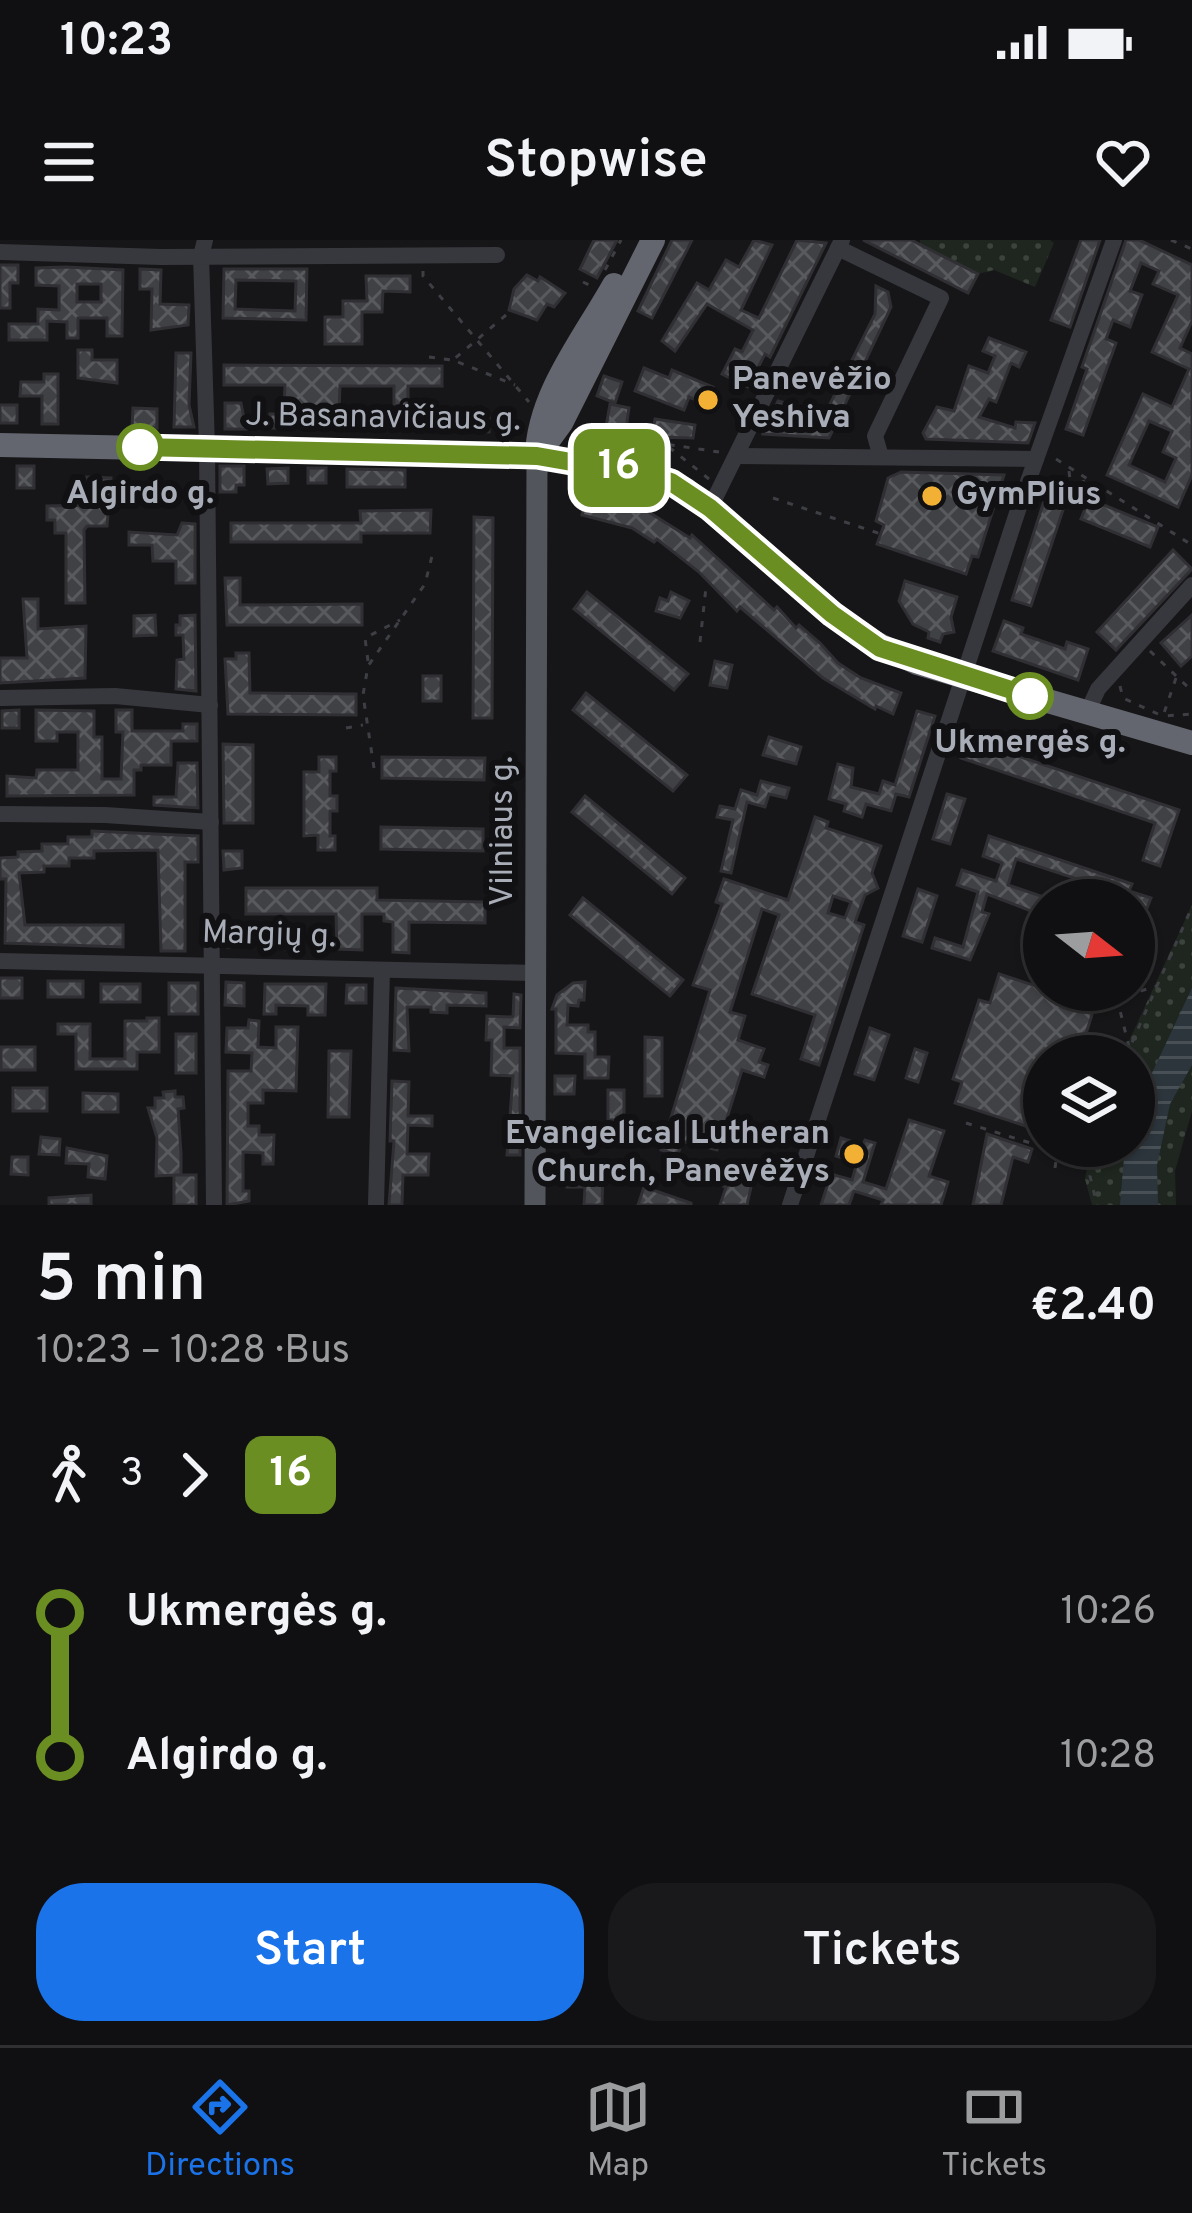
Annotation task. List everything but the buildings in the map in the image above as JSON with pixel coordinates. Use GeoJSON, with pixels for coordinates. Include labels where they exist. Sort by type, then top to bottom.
{"type":"FeatureCollection","features":[{"type":"Feature","properties":{"kind":"highway"},"geometry":{"type":"LineString","coordinates":[[537,456],[638,240]]}},
{"type":"Feature","properties":{"kind":"highway"},"geometry":{"type":"LineString","coordinates":[[553,419],[653,240]]}},
{"type":"Feature","properties":{"kind":"highway","name":"J. Basanavičiaus g."},"geometry":{"type":"LineString","coordinates":[[0,445],[537,456],[652,476],[715,497],[860,635],[917,663],[1192,743]]}},
{"type":"Feature","properties":{"kind":"main road","name":"Vilniaus g."},"geometry":{"type":"LineString","coordinates":[[535,1205],[537,456]]}},
{"type":"Feature","properties":{"kind":"street"},"geometry":{"type":"LineString","coordinates":[[790,1205],[1019,507],[1114,240]]}},
{"type":"Feature","properties":{"kind":"street"},"geometry":{"type":"LineString","coordinates":[[715,497],[730,454],[841,242],[941,298],[875,436],[880,457]]}},
{"type":"Feature","properties":{"kind":"street"},"geometry":{"type":"LineString","coordinates":[[203,248],[214,1205]]}},
{"type":"Feature","properties":{"kind":"street"},"geometry":{"type":"LineString","coordinates":[[0,252],[203,248],[423,258],[496,255]]}},
{"type":"Feature","properties":{"kind":"street"},"geometry":{"type":"LineString","coordinates":[[730,454],[1036,459]]}},
{"type":"Feature","properties":{"kind":"street"},"geometry":{"type":"LineString","coordinates":[[1087,713],[1098,688],[1192,585]]}},
{"type":"Feature","properties":{"kind":"street"},"geometry":{"type":"LineString","coordinates":[[0,698],[115,696],[210,705]]}},
{"type":"Feature","properties":{"kind":"street"},"geometry":{"type":"LineString","coordinates":[[0,814],[211,822]]}},
{"type":"Feature","properties":{"kind":"street","name":"Margių g."},"geometry":{"type":"LineString","coordinates":[[0,961],[536,973]]}},
{"type":"Feature","properties":{"kind":"street"},"geometry":{"type":"LineString","coordinates":[[376,1205],[382,970]]}},
{"type":"Feature","properties":{"kind":"path"},"geometry":{"type":"LineString","coordinates":[[1171,240],[1192,249]]}},
{"type":"Feature","properties":{"kind":"path"},"geometry":{"type":"LineString","coordinates":[[423,258],[423,276],[535,409],[608,439],[730,454]]}},
{"type":"Feature","properties":{"kind":"path"},"geometry":{"type":"LineString","coordinates":[[583,282],[594,288]]}},
{"type":"Feature","properties":{"kind":"path"},"geometry":{"type":"LineString","coordinates":[[453,360],[506,315]]}},
{"type":"Feature","properties":{"kind":"path"},"geometry":{"type":"LineString","coordinates":[[429,358],[453,360],[516,386]]}},
{"type":"Feature","properties":{"kind":"path"},"geometry":{"type":"LineString","coordinates":[[665,444],[715,497]]}},
{"type":"Feature","properties":{"kind":"path"},"geometry":{"type":"LineString","coordinates":[[1056,459],[1192,545]]}},
{"type":"Feature","properties":{"kind":"path"},"geometry":{"type":"LineString","coordinates":[[1068,469],[1071,487],[1084,511]]}},
{"type":"Feature","properties":{"kind":"path"},"geometry":{"type":"LineString","coordinates":[[1019,507],[1087,481]]}},
{"type":"Feature","properties":{"kind":"path"},"geometry":{"type":"LineString","coordinates":[[773,498],[881,534]]}},
{"type":"Feature","properties":{"kind":"path"},"geometry":{"type":"LineString","coordinates":[[368,666],[425,584],[433,552]]}},
{"type":"Feature","properties":{"kind":"path"},"geometry":{"type":"LineString","coordinates":[[700,642],[706,587]]}},
{"type":"Feature","properties":{"kind":"path"},"geometry":{"type":"LineString","coordinates":[[374,768],[364,724],[365,638],[401,619]]}},
{"type":"Feature","properties":{"kind":"path"},"geometry":{"type":"LineString","coordinates":[[1137,658],[1148,649],[1192,691]]}},
{"type":"Feature","properties":{"kind":"path"},"geometry":{"type":"LineString","coordinates":[[1163,716],[1176,679]]}},
{"type":"Feature","properties":{"kind":"path"},"geometry":{"type":"LineString","coordinates":[[1120,680],[1123,698],[1178,721]]}},
{"type":"Feature","properties":{"kind":"path"},"geometry":{"type":"LineString","coordinates":[[1163,716],[1192,713]]}},
{"type":"Feature","properties":{"kind":"path"},"geometry":{"type":"LineString","coordinates":[[346,728],[364,724]]}},
{"type":"Feature","properties":{"kind":"path"},"geometry":{"type":"LineString","coordinates":[[1136,1035],[1192,908]]}},
{"type":"Feature","properties":{"kind":"path"},"geometry":{"type":"LineString","coordinates":[[1127,1035],[1117,998],[1157,986]]}},
{"type":"Feature","properties":{"kind":"path"},"geometry":{"type":"LineString","coordinates":[[966,1123],[1023,1140]]}},
{"type":"Feature","properties":{"kind":"path"},"geometry":{"type":"LineString","coordinates":[[1090,1167],[1097,1205]]}},
{"type":"Feature","properties":{"kind":"shaded area"},"geometry":{"type":"Polygon","coordinates":[[[920,240],[1054,243],[1035,287],[994,270],[978,274],[920,245],[920,240]]]}},
{"type":"Feature","properties":{"kind":"shaded area"},"geometry":{"type":"Polygon","coordinates":[[[1192,905],[1192,1111],[1175,1171],[1176,1205],[1092,1205],[1085,1179],[1087,1167],[1155,1167],[1155,1035],[1132,1035],[1143,1011],[1155,1011],[1155,985],[1192,905]]]}},
{"type":"Feature","properties":{"kind":"shaded area"},"geometry":{"type":"Polygon","coordinates":[[[1192,988],[1192,1065],[1170,1104],[1157,1165],[1158,1205],[1120,1205],[1123,1167],[1155,1167],[1155,1067],[1192,988]]]}},
{"type":"Feature","properties":{"kind":"bus line","name":"16"},"geometry":{"type":"LineString","coordinates":[[140,447],[537,456],[652,476],[671,482],[710,508],[832,614],[880,648],[1030,696]]}},
{"type":"Feature","properties":{"kind":"place","name":"Panevėžio Yeshiva"},"geometry":{"type":"Point","coordinates":[708,400]}},
{"type":"Feature","properties":{"kind":"place","name":"Algirdo g."},"geometry":{"type":"Point","coordinates":[140,447]}},
{"type":"Feature","properties":{"kind":"place","name":"GymPlius"},"geometry":{"type":"Point","coordinates":[932,496]}},
{"type":"Feature","properties":{"kind":"place","name":"Ukmergės g."},"geometry":{"type":"Point","coordinates":[1030,696]}},
{"type":"Feature","properties":{"kind":"place","name":"Evangelical Lutheran Church, Panevėžys"},"geometry":{"type":"Point","coordinates":[854,1154]}}]}
